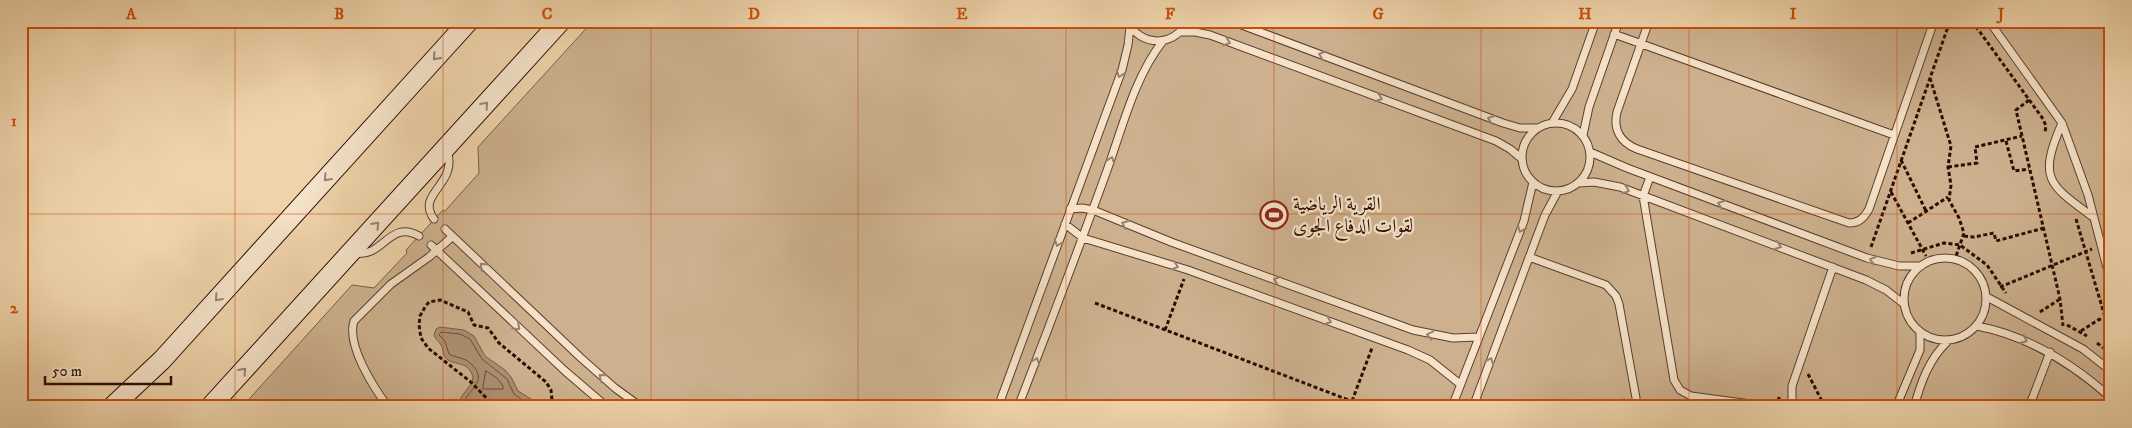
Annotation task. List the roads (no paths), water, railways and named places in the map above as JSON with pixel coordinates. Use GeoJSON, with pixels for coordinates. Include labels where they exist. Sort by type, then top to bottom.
{"type":"FeatureCollection","features":[{"type":"Feature","properties":{"kind":"street"},"geometry":{"type":"LineString","coordinates":[[112,407],[162,360],[469,21]]}},
{"type":"Feature","properties":{"kind":"street"},"geometry":{"type":"LineString","coordinates":[[210,407],[561,21]]}},
{"type":"Feature","properties":{"kind":"lane"},"geometry":{"type":"LineString","coordinates":[[1018,407],[1083,238],[1138,85],[1151,59],[1164,41],[1180,32],[1187,21]]}},
{"type":"Feature","properties":{"kind":"lane"},"geometry":{"type":"LineString","coordinates":[[1180,32],[1210,35],[1496,141],[1510,148],[1522,159],[1526,171],[1533,182],[1549,190],[1558,191],[1569,188],[1578,183],[1588,169],[1590,152],[1583,135],[1569,125],[1552,123],[1538,128],[1520,128],[1503,123],[1231,21]]}},
{"type":"Feature","properties":{"kind":"lane"},"geometry":{"type":"LineString","coordinates":[[1552,123],[1572,90],[1596,21]]}},
{"type":"Feature","properties":{"kind":"lane"},"geometry":{"type":"LineString","coordinates":[[1583,135],[1589,108],[1619,21]]}},
{"type":"Feature","properties":{"kind":"lane"},"geometry":{"type":"LineString","coordinates":[[1649,21],[1616,120],[1618,135],[1629,146],[1823,215],[1854,223],[1866,214],[1934,21]]}},
{"type":"Feature","properties":{"kind":"lane"},"geometry":{"type":"LineString","coordinates":[[1989,21],[2062,123],[2075,155],[2111,283]]}},
{"type":"Feature","properties":{"kind":"lane"},"geometry":{"type":"LineString","coordinates":[[1128,24],[1144,39],[1164,41]]}},
{"type":"Feature","properties":{"kind":"lane"},"geometry":{"type":"LineString","coordinates":[[998,407],[1122,70],[1128,45],[1128,24]]}},
{"type":"Feature","properties":{"kind":"lane"},"geometry":{"type":"LineString","coordinates":[[1614,34],[1894,135]]}},
{"type":"Feature","properties":{"kind":"lane"},"geometry":{"type":"LineString","coordinates":[[2062,123],[2049,156],[2050,176],[2064,196],[2093,217]]}},
{"type":"Feature","properties":{"kind":"lane"},"geometry":{"type":"LineString","coordinates":[[1522,159],[1528,138],[1538,128]]}},
{"type":"Feature","properties":{"kind":"lane"},"geometry":{"type":"LineString","coordinates":[[434,219],[430,210],[430,201],[450,170],[451,163],[447,148]]}},
{"type":"Feature","properties":{"kind":"lane"},"geometry":{"type":"LineString","coordinates":[[1590,152],[1650,177],[1877,262],[1899,266],[1921,266]]}},
{"type":"Feature","properties":{"kind":"lane"},"geometry":{"type":"LineString","coordinates":[[1650,177],[1643,196],[1673,375],[1677,386],[1691,396],[1758,405]]}},
{"type":"Feature","properties":{"kind":"lane"},"geometry":{"type":"LineString","coordinates":[[1452,407],[1528,210],[1533,182]]}},
{"type":"Feature","properties":{"kind":"lane"},"geometry":{"type":"LineString","coordinates":[[1578,183],[1604,183],[1643,196],[1833,267],[1876,285],[1904,304]]}},
{"type":"Feature","properties":{"kind":"lane"},"geometry":{"type":"LineString","coordinates":[[1473,407],[1545,215],[1558,191]]}},
{"type":"Feature","properties":{"kind":"lane"},"geometry":{"type":"LineString","coordinates":[[1070,209],[1082,208],[1092,210],[1171,242],[1414,330],[1453,338],[1478,337]]}},
{"type":"Feature","properties":{"kind":"lane"},"geometry":{"type":"LineString","coordinates":[[1065,224],[1083,238],[1188,270],[1376,338],[1430,360],[1460,384]]}},
{"type":"Feature","properties":{"kind":"lane"},"geometry":{"type":"LineString","coordinates":[[445,230],[581,358],[615,388],[641,407]]}},
{"type":"Feature","properties":{"kind":"lane"},"geometry":{"type":"LineString","coordinates":[[351,252],[368,253],[401,231],[408,231],[419,236]]}},
{"type":"Feature","properties":{"kind":"lane"},"geometry":{"type":"LineString","coordinates":[[388,407],[368,378],[357,351],[353,325],[356,318],[391,284],[437,251],[452,236]]}},
{"type":"Feature","properties":{"kind":"lane"},"geometry":{"type":"LineString","coordinates":[[430,246],[607,407]]}},
{"type":"Feature","properties":{"kind":"lane"},"geometry":{"type":"LineString","coordinates":[[1530,257],[1606,285],[1616,296],[1620,304],[1636,398]]}},
{"type":"Feature","properties":{"kind":"lane"},"geometry":{"type":"LineString","coordinates":[[1942,258],[1955,259],[1970,266],[1981,278],[1987,295],[1985,313],[1977,326],[1966,335],[1948,340],[1930,338],[1920,332],[1909,319],[1904,304],[1906,289],[1911,276],[1929,261],[1942,258]]}},
{"type":"Feature","properties":{"kind":"lane"},"geometry":{"type":"LineString","coordinates":[[1792,407],[1792,386],[1833,267]]}},
{"type":"Feature","properties":{"kind":"lane"},"geometry":{"type":"LineString","coordinates":[[1987,295],[2028,321],[2071,342],[2094,356],[2111,371]]}},
{"type":"Feature","properties":{"kind":"lane"},"geometry":{"type":"LineString","coordinates":[[1977,326],[2006,333],[2050,352],[2083,375],[2111,398]]}},
{"type":"Feature","properties":{"kind":"lane"},"geometry":{"type":"LineString","coordinates":[[1896,407],[1920,350],[1920,332]]}},
{"type":"Feature","properties":{"kind":"lane"},"geometry":{"type":"LineString","coordinates":[[1914,407],[1927,368],[1936,353],[1948,340]]}},
{"type":"Feature","properties":{"kind":"lane"},"geometry":{"type":"LineString","coordinates":[[2028,407],[2050,352]]}},
{"type":"Feature","properties":{"kind":"water"},"geometry":{"type":"Polygon","coordinates":[[[440,327],[464,330],[474,336],[485,356],[505,370],[518,391],[531,399],[538,407],[506,407],[497,400],[493,400],[486,402],[480,407],[459,407],[459,402],[473,377],[466,366],[452,362],[445,357],[441,345],[434,335],[436,329],[440,327]]]}},
{"type":"Feature","properties":{"kind":"place","name":"القرية الرياضية لقوات الدفاع الجوى"},"geometry":{"type":"Point","coordinates":[1274,215]}}]}
